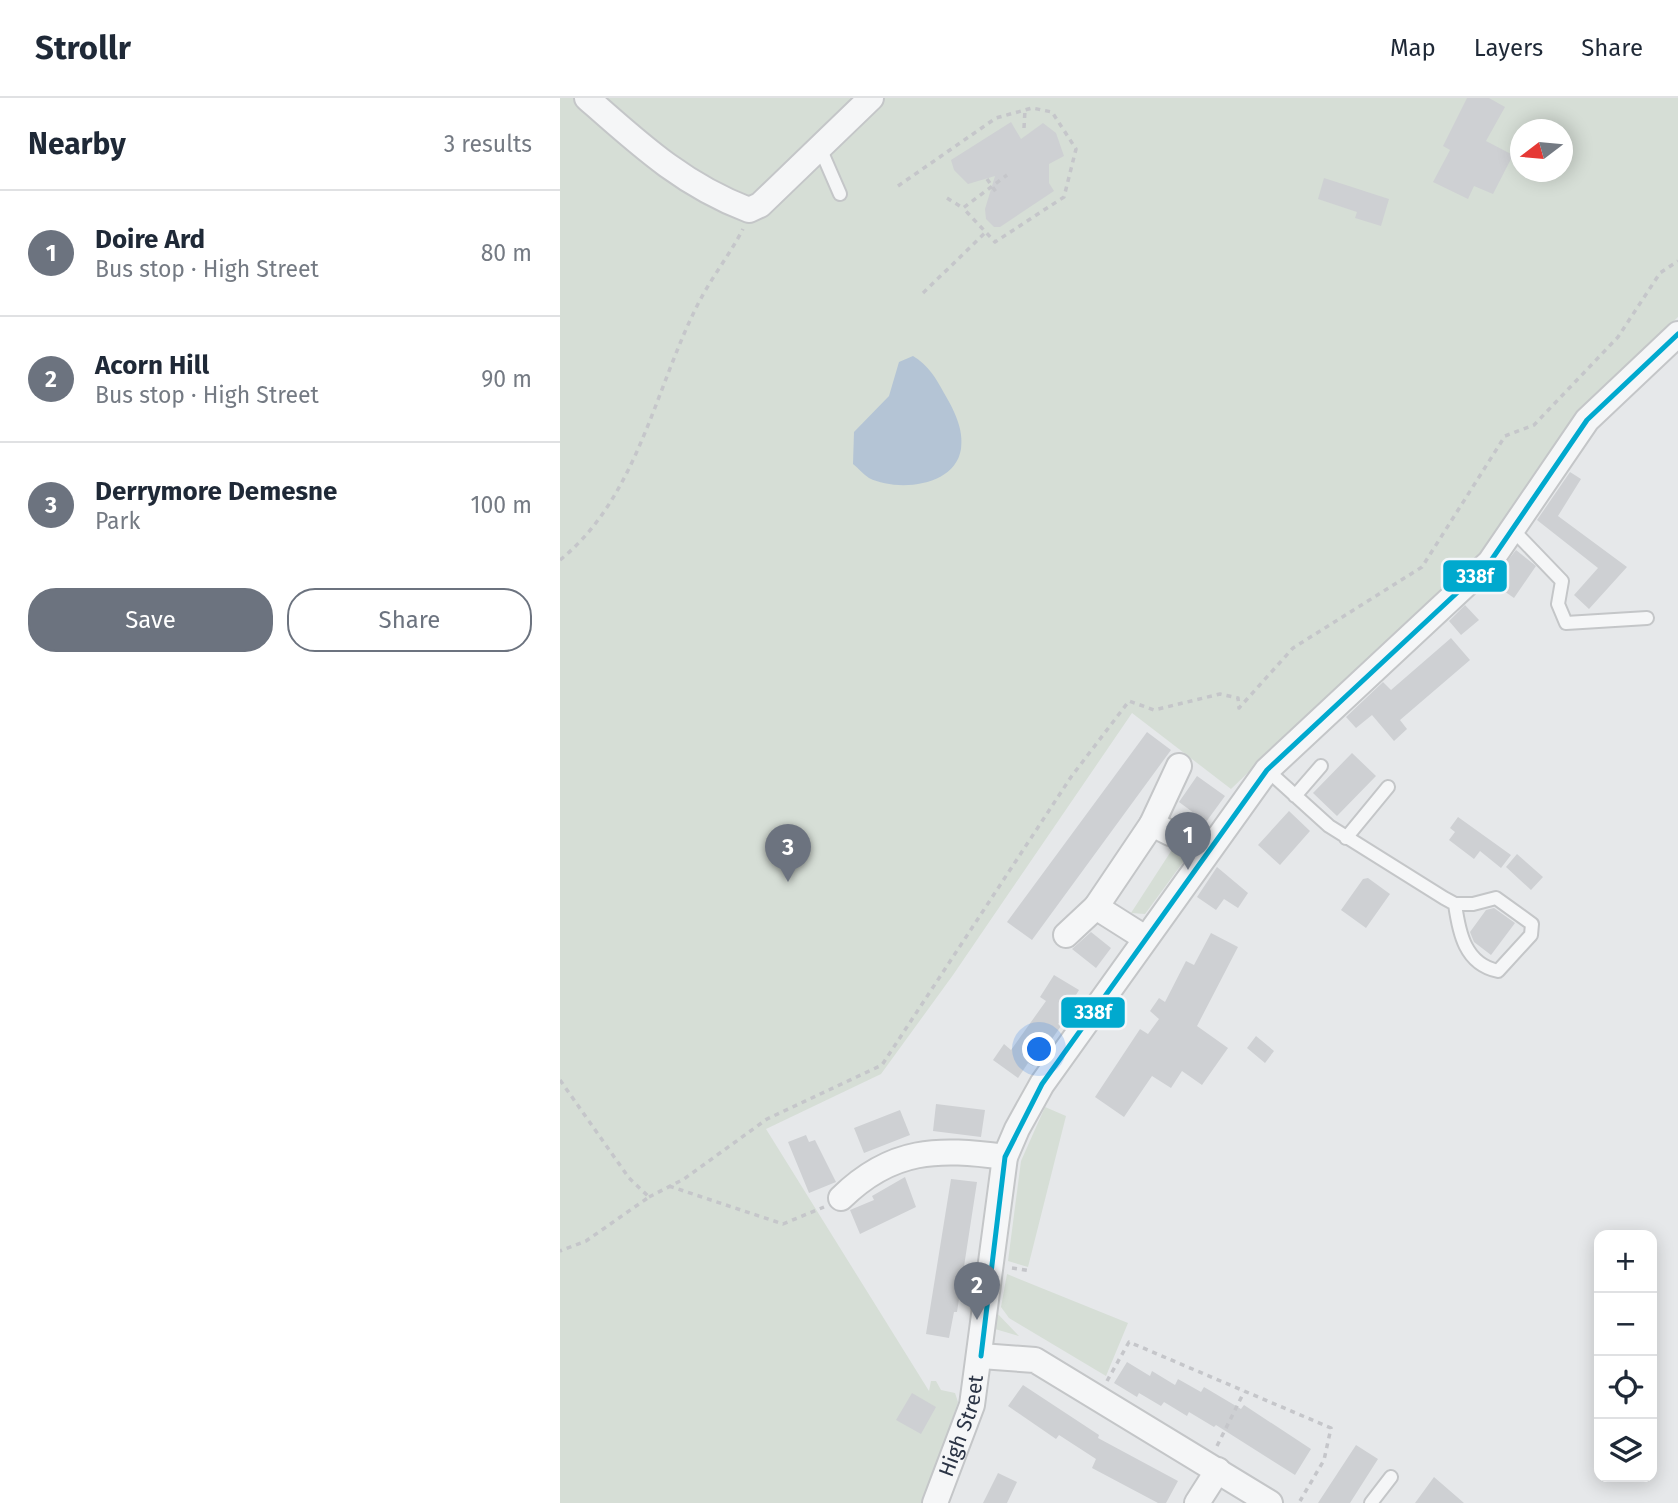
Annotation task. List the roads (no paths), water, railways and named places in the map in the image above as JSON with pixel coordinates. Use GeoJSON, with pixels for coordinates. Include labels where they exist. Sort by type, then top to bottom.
{"type":"FeatureCollection","features":[{"type":"Feature","properties":{"kind":"street"},"geometry":{"type":"LineString","coordinates":[[587,98],[657,160],[711,196],[749,210],[760,205],[871,98]]}},
{"type":"Feature","properties":{"kind":"street","name":"High Street"},"geometry":{"type":"LineString","coordinates":[[935,1503],[972,1405],[981,1356],[1005,1157],[1042,1084],[1267,769],[1448,604],[1490,562],[1587,420],[1678,334]]}},
{"type":"Feature","properties":{"kind":"street"},"geometry":{"type":"LineString","coordinates":[[1066,934],[1096,907],[1161,829],[1179,766]]}},
{"type":"Feature","properties":{"kind":"street"},"geometry":{"type":"LineString","coordinates":[[1096,907],[1145,938]]}},
{"type":"Feature","properties":{"kind":"street"},"geometry":{"type":"LineString","coordinates":[[841,1198],[863,1176],[903,1158],[929,1152],[964,1152],[1005,1157]]}},
{"type":"Feature","properties":{"kind":"street"},"geometry":{"type":"LineString","coordinates":[[981,1356],[1035,1360],[1217,1458],[1270,1503]]}},
{"type":"Feature","properties":{"kind":"street"},"geometry":{"type":"LineString","coordinates":[[1198,1503],[1217,1458]]}},
{"type":"Feature","properties":{"kind":"lane"},"geometry":{"type":"LineString","coordinates":[[820,148],[840,194]]}},
{"type":"Feature","properties":{"kind":"lane"},"geometry":{"type":"LineString","coordinates":[[1513,530],[1562,581],[1558,604],[1566,623],[1647,618]]}},
{"type":"Feature","properties":{"kind":"lane"},"geometry":{"type":"LineString","coordinates":[[1295,796],[1321,766]]}},
{"type":"Feature","properties":{"kind":"lane"},"geometry":{"type":"LineString","coordinates":[[1267,769],[1346,838],[1455,904],[1496,898],[1532,924],[1531,935],[1499,971],[1489,969],[1469,954],[1459,932],[1455,904]]}},
{"type":"Feature","properties":{"kind":"lane"},"geometry":{"type":"LineString","coordinates":[[1346,838],[1388,787]]}},
{"type":"Feature","properties":{"kind":"lane"},"geometry":{"type":"LineString","coordinates":[[1371,1503],[1391,1477]]}},
{"type":"Feature","properties":{"kind":"water"},"geometry":{"type":"Polygon","coordinates":[[[913,356],[931,372],[951,406],[960,427],[961,449],[948,472],[937,479],[894,485],[869,478],[853,464],[854,432],[889,396],[899,362],[913,356]]]}},
{"type":"Feature","properties":{"kind":"place","name":"Doire Ard"},"geometry":{"type":"Point","coordinates":[1188,870]}},
{"type":"Feature","properties":{"kind":"place","name":"Derrymore Demesne"},"geometry":{"type":"Point","coordinates":[788,882]}},
{"type":"Feature","properties":{"kind":"place","name":"Acorn Hill"},"geometry":{"type":"Point","coordinates":[977,1320]}}]}
